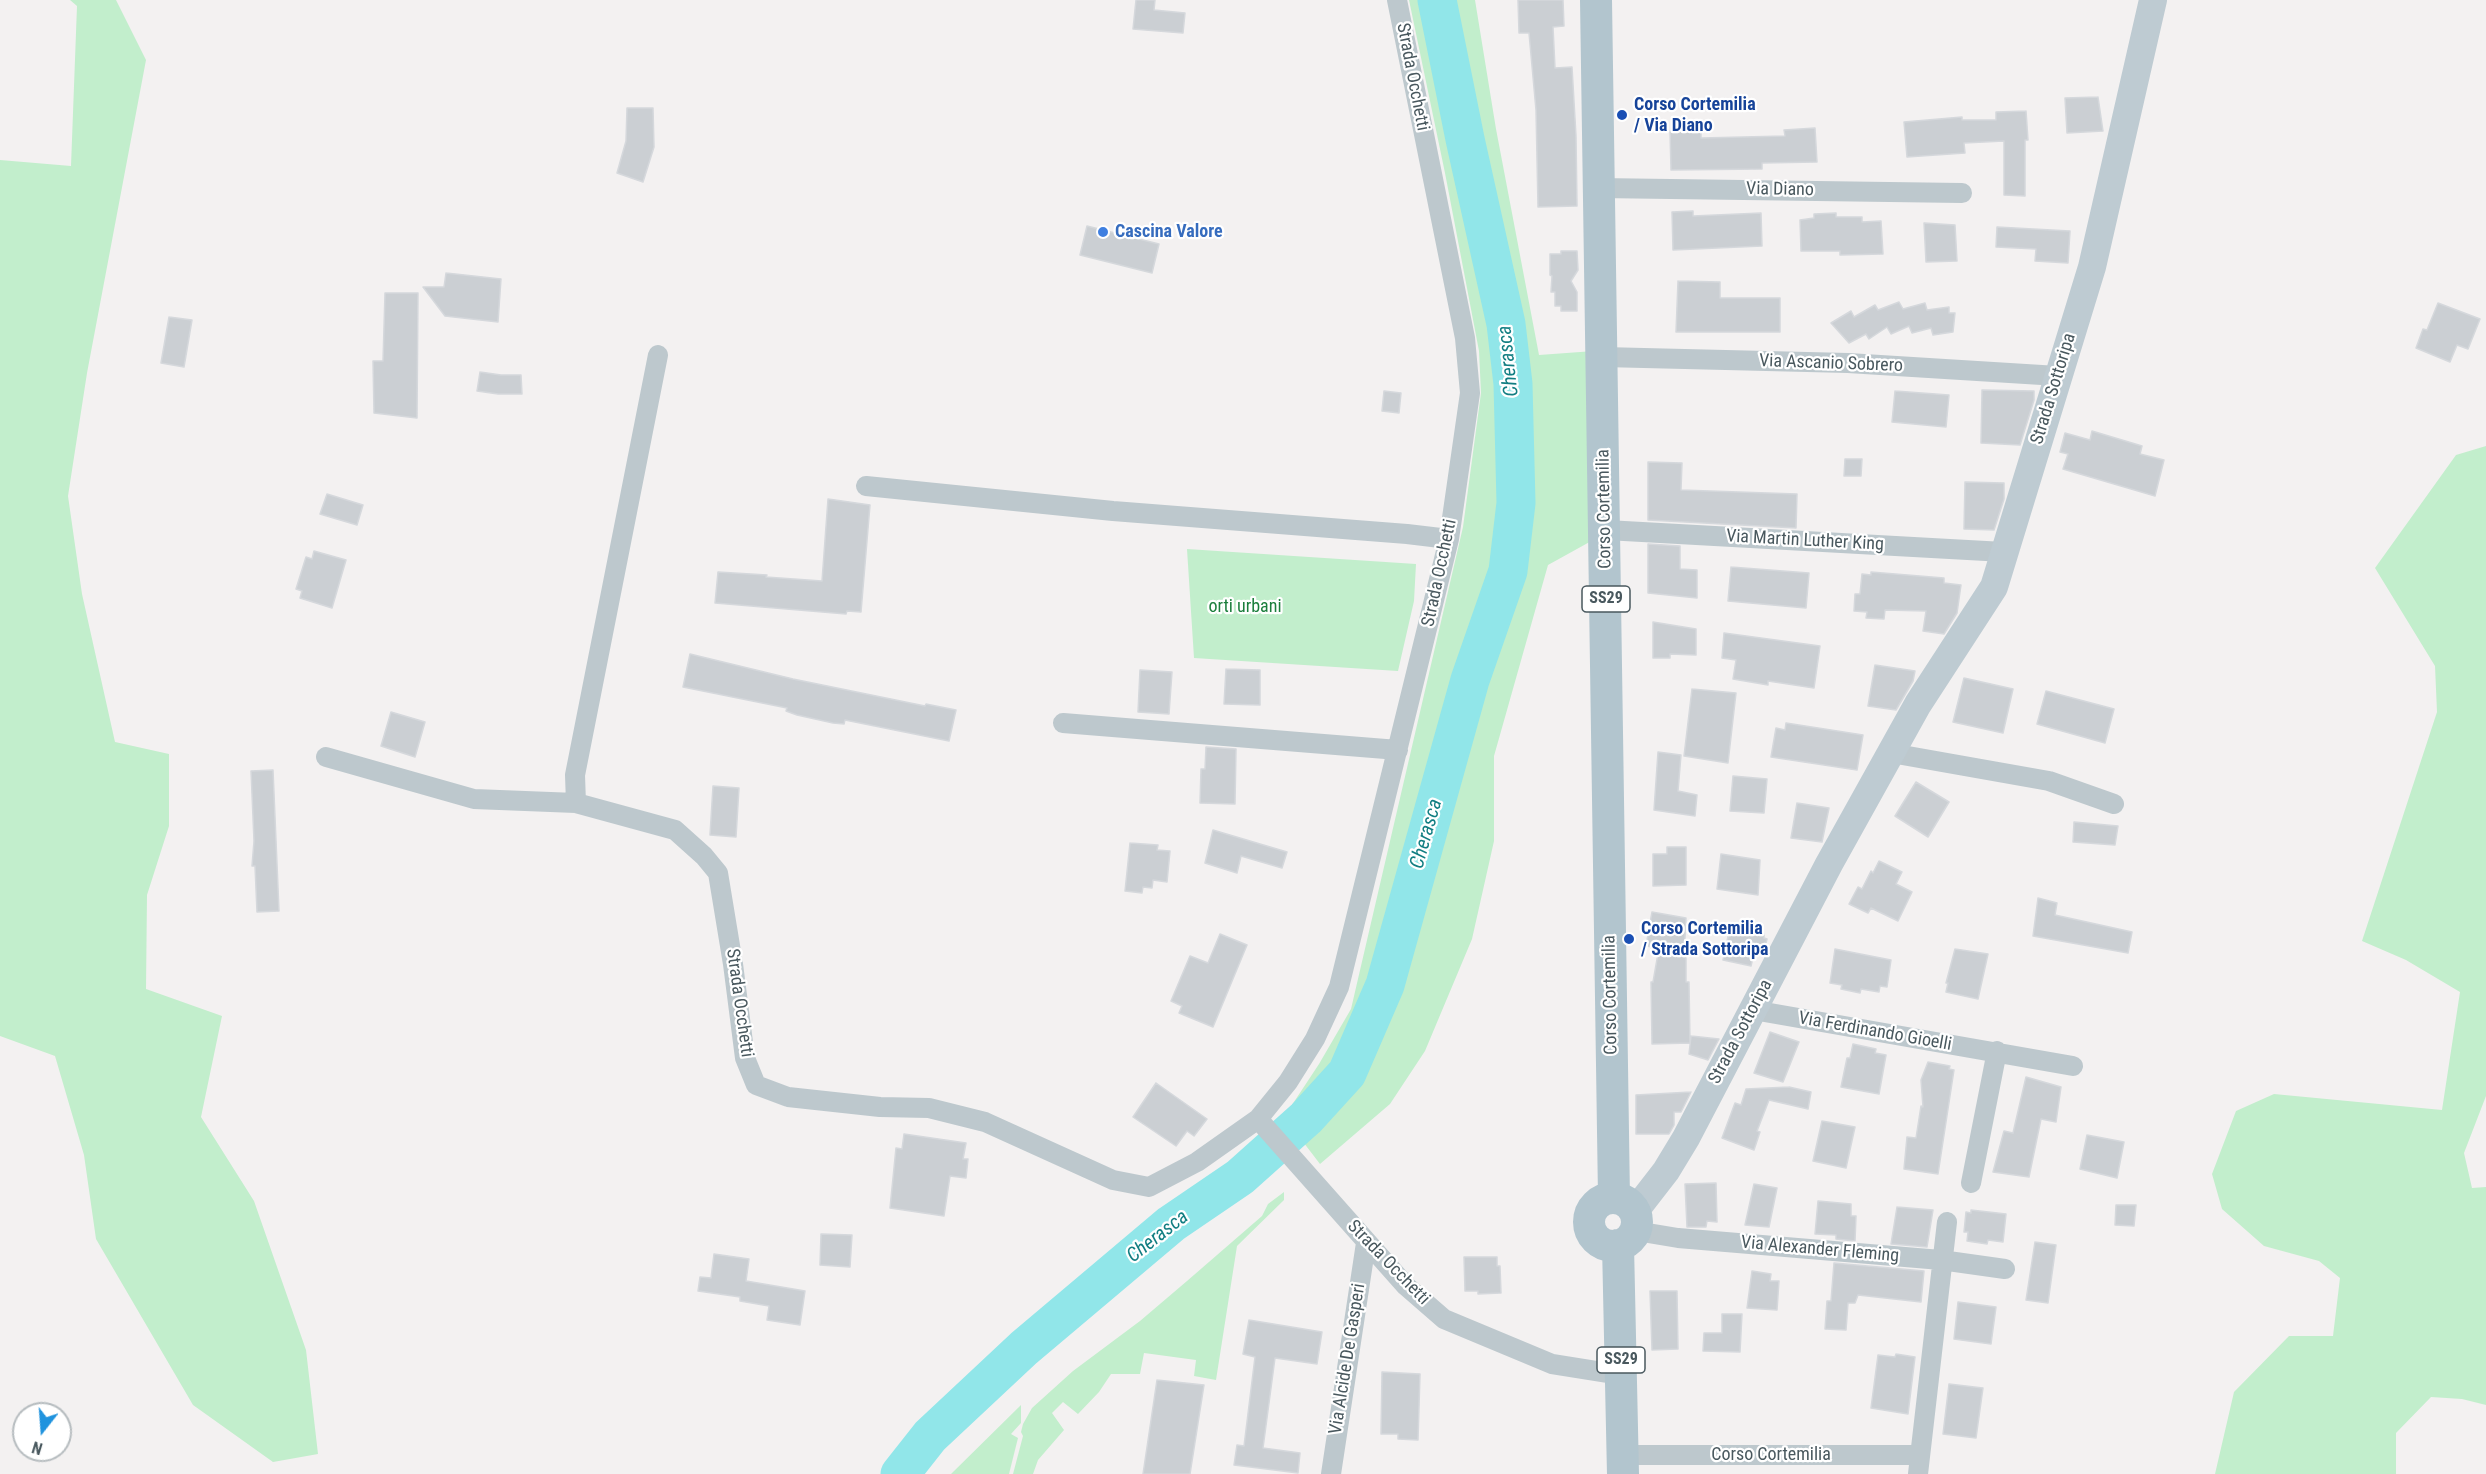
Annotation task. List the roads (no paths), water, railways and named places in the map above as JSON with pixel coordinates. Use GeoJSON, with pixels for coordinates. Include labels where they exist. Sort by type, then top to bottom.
{"type":"FeatureCollection","features":[{"type":"Feature","properties":{"kind":"main road","name":"Corso Cortemilia"},"geometry":{"type":"LineString","coordinates":[[1596,0],[1605,530],[1626,1221],[1621,1375],[1623,1465]]}},
{"type":"Feature","properties":{"kind":"street","name":"Strada Occhetti"},"geometry":{"type":"LineString","coordinates":[[326,757],[474,799],[576,803],[675,830],[704,856],[718,873],[734,964],[745,1058],[756,1085],[788,1097],[880,1107],[929,1108],[985,1122],[1113,1180],[1149,1187],[1197,1162],[1258,1119],[1288,1082],[1315,1039],[1339,987],[1449,539],[1470,393],[1465,338],[1397,0]]}},
{"type":"Feature","properties":{"kind":"street","name":"Strada Sottoripa"},"geometry":{"type":"LineString","coordinates":[[1626,1221],[1666,1171],[1686,1138],[1829,864],[1918,704],[1994,587],[2092,267],[2153,0]]}},
{"type":"Feature","properties":{"kind":"street","name":"Via Diano"},"geometry":{"type":"LineString","coordinates":[[1598,188],[1962,192]]}},
{"type":"Feature","properties":{"kind":"street"},"geometry":{"type":"LineString","coordinates":[[576,803],[575,776],[658,356]]}},
{"type":"Feature","properties":{"kind":"street","name":"Via Ascanio Sobrero"},"geometry":{"type":"LineString","coordinates":[[1603,357],[1848,363],[2058,376]]}},
{"type":"Feature","properties":{"kind":"street"},"geometry":{"type":"LineString","coordinates":[[866,486],[1113,511],[1449,539]]}},
{"type":"Feature","properties":{"kind":"street","name":"Via Martin Luther King"},"geometry":{"type":"LineString","coordinates":[[1605,530],[2004,552]]}},
{"type":"Feature","properties":{"kind":"street"},"geometry":{"type":"LineString","coordinates":[[1063,723],[1398,750]]}},
{"type":"Feature","properties":{"kind":"street"},"geometry":{"type":"LineString","coordinates":[[1891,753],[2049,780],[2114,804]]}},
{"type":"Feature","properties":{"kind":"street","name":"Via Ferdinando Gioelli"},"geometry":{"type":"LineString","coordinates":[[1753,1010],[2073,1066]]}},
{"type":"Feature","properties":{"kind":"street"},"geometry":{"type":"LineString","coordinates":[[1971,1183],[1997,1051]]}},
{"type":"Feature","properties":{"kind":"street","name":"Strada Occhetti"},"geometry":{"type":"LineString","coordinates":[[1258,1119],[1366,1243],[1406,1286],[1444,1319],[1552,1364],[1621,1375]]}},
{"type":"Feature","properties":{"kind":"street","name":"Via Alexander Fleming"},"geometry":{"type":"LineString","coordinates":[[1626,1221],[1678,1238],[1941,1260],[2005,1269]]}},
{"type":"Feature","properties":{"kind":"street"},"geometry":{"type":"LineString","coordinates":[[1919,1464],[1947,1222]]}},
{"type":"Feature","properties":{"kind":"street","name":"Via Alcide De Gasperi"},"geometry":{"type":"LineString","coordinates":[[1330,1474],[1366,1243]]}},
{"type":"Feature","properties":{"kind":"street","name":"Corso Cortemilia"},"geometry":{"type":"LineString","coordinates":[[1623,1465],[1919,1464]]}},
{"type":"Feature","properties":{"kind":"waterway","name":"Cherasca"},"geometry":{"type":"LineString","coordinates":[[900,1474],[930,1436],[1024,1348],[1171,1224],[1240,1177],[1306,1118],[1347,1073],[1385,985],[1470,680],[1508,571],[1516,503],[1513,384],[1506,324],[1437,0]]}},
{"type":"Feature","properties":{"kind":"place","name":"Corso Cortemilia / Via Diano"},"geometry":{"type":"Point","coordinates":[1622,115]}},
{"type":"Feature","properties":{"kind":"place","name":"Cascina Valore"},"geometry":{"type":"Point","coordinates":[1103,232]}},
{"type":"Feature","properties":{"kind":"place","name":"Corso Cortemilia / Strada Sottoripa"},"geometry":{"type":"Point","coordinates":[1629,939]}},
{"type":"Feature","properties":{"kind":"park label","name":"orti urbani"},"geometry":{"type":"Point","coordinates":[1245,607]}}]}
